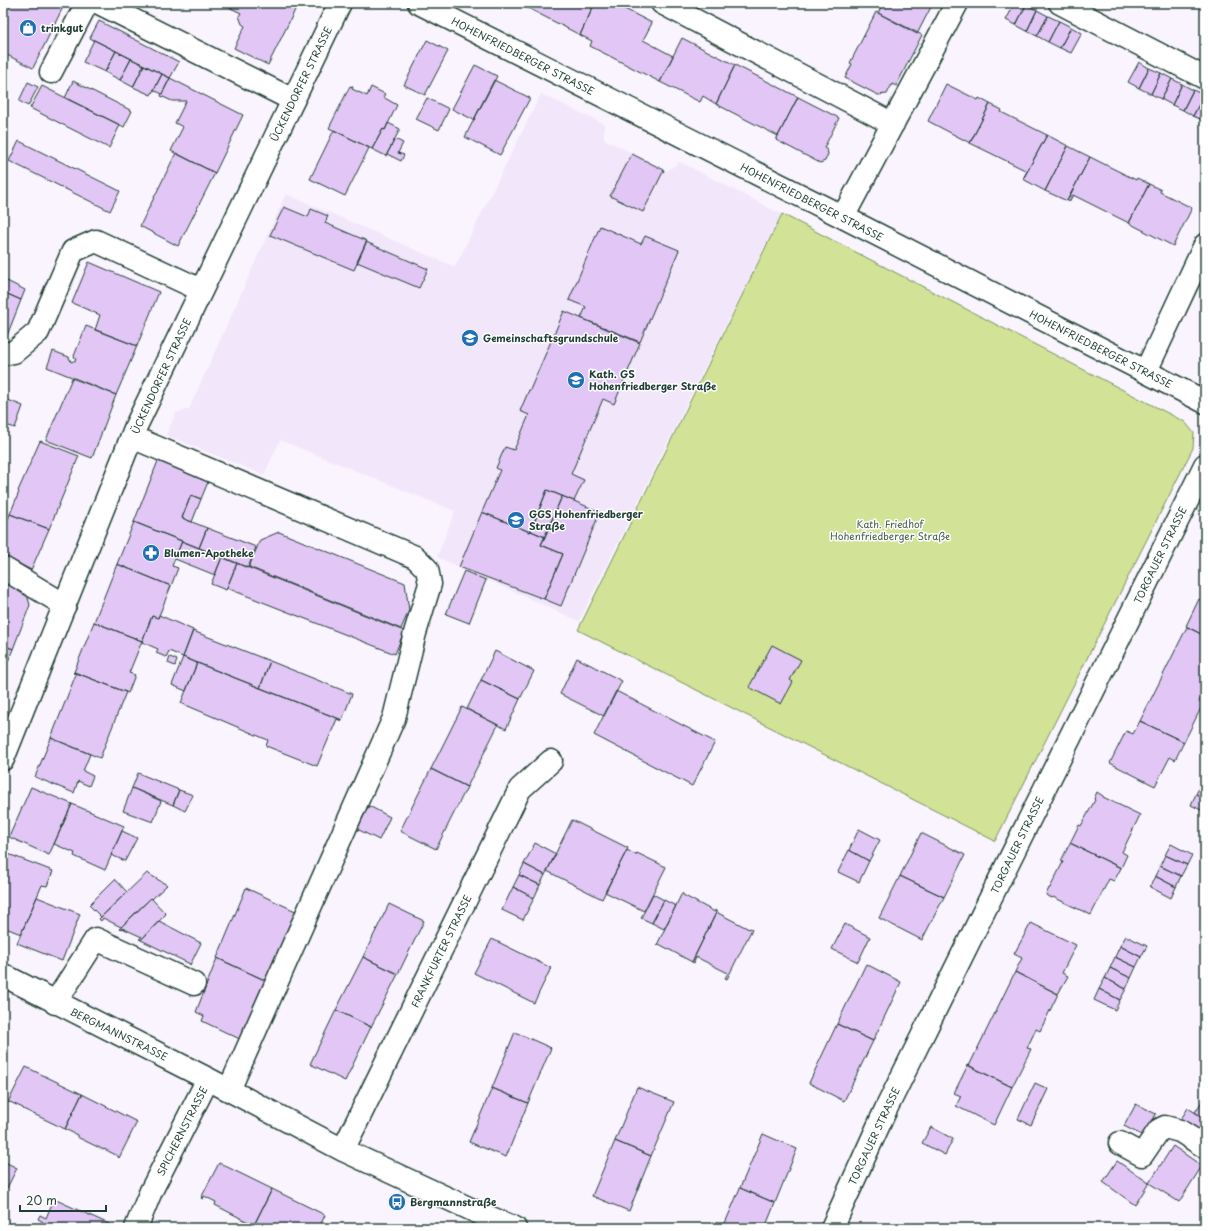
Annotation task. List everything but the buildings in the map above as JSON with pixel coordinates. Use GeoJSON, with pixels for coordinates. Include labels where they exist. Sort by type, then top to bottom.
{"type":"FeatureCollection","features":[{"type":"Feature","properties":{"kind":"street"},"geometry":{"type":"LineString","coordinates":[[52,72],[87,3]]}},
{"type":"Feature","properties":{"kind":"street"},"geometry":{"type":"LineString","coordinates":[[99,3],[293,100]]}},
{"type":"Feature","properties":{"kind":"street","name":"ÜCKENDORFER STRASSE"},"geometry":{"type":"LineString","coordinates":[[3,760],[132,437],[201,290],[340,3]]}},
{"type":"Feature","properties":{"kind":"street","name":"HOHENFRIEDBERGER STRASSE"},"geometry":{"type":"LineString","coordinates":[[419,3],[1205,402]]}},
{"type":"Feature","properties":{"kind":"street"},"geometry":{"type":"LineString","coordinates":[[662,3],[893,124]]}},
{"type":"Feature","properties":{"kind":"street"},"geometry":{"type":"LineString","coordinates":[[843,217],[957,3]]}},
{"type":"Feature","properties":{"kind":"street"},"geometry":{"type":"LineString","coordinates":[[1060,3],[1205,78]]}},
{"type":"Feature","properties":{"kind":"street"},"geometry":{"type":"LineString","coordinates":[[3,354],[14,352],[38,332],[73,251],[96,241],[201,290]]}},
{"type":"Feature","properties":{"kind":"street"},"geometry":{"type":"LineString","coordinates":[[1146,371],[1205,245]]}},
{"type":"Feature","properties":{"kind":"street"},"geometry":{"type":"LineString","coordinates":[[132,437],[415,557],[427,568],[430,584],[415,633],[394,718],[230,1090]]}},
{"type":"Feature","properties":{"kind":"street","name":"TORGAUER STRASSE"},"geometry":{"type":"LineString","coordinates":[[832,1228],[886,1109],[1205,465]]}},
{"type":"Feature","properties":{"kind":"street"},"geometry":{"type":"LineString","coordinates":[[3,568],[65,605]]}},
{"type":"Feature","properties":{"kind":"street","name":"FRANKFURTER STRASSE"},"geometry":{"type":"LineString","coordinates":[[343,1150],[520,789],[551,761]]}},
{"type":"Feature","properties":{"kind":"street"},"geometry":{"type":"LineString","coordinates":[[56,1003],[96,939],[194,984]]}},
{"type":"Feature","properties":{"kind":"street","name":"BERGMANNSTRASSE"},"geometry":{"type":"LineString","coordinates":[[3,975],[230,1090],[343,1150],[479,1213],[515,1228]]}},
{"type":"Feature","properties":{"kind":"street","name":"SPICHERNSTRASSE"},"geometry":{"type":"LineString","coordinates":[[136,1228],[151,1191],[208,1079]]}},
{"type":"Feature","properties":{"kind":"street"},"geometry":{"type":"LineString","coordinates":[[1120,1143],[1142,1155],[1159,1130],[1165,1127],[1180,1130],[1205,1147]]}},
{"type":"Feature","properties":{"kind":"shaded area","name":"Gemeinschaftsgrundschule"},"geometry":{"type":"Polygon","coordinates":[[[541,94],[604,124],[604,139],[667,171],[680,162],[781,214],[579,621],[437,557],[455,511],[280,440],[264,475],[166,435],[176,413],[189,409],[286,194],[455,267],[541,94]]]}},
{"type":"Feature","properties":{"kind":"green space","name":"Kath. Friedhof Hohenfriedberger Straße"},"geometry":{"type":"Polygon","coordinates":[[[782,214],[1185,422],[1194,433],[1193,448],[995,841],[578,630],[782,214]]]}},
{"type":"Feature","properties":{"kind":"place","name":"trinkgut"},"geometry":{"type":"Point","coordinates":[28,28]}},
{"type":"Feature","properties":{"kind":"place","name":"Gemeinschaftsgrundschule"},"geometry":{"type":"Point","coordinates":[470,338]}},
{"type":"Feature","properties":{"kind":"place","name":"Kath. GS Hohenfriedberger Straße"},"geometry":{"type":"Point","coordinates":[576,380]}},
{"type":"Feature","properties":{"kind":"place","name":"GGS Hohenfriedberger Straße"},"geometry":{"type":"Point","coordinates":[516,520]}},
{"type":"Feature","properties":{"kind":"place","name":"Blumen-Apotheke"},"geometry":{"type":"Point","coordinates":[151,553]}},
{"type":"Feature","properties":{"kind":"place","name":"Bergmannstraße"},"geometry":{"type":"Point","coordinates":[397,1202]}}]}
